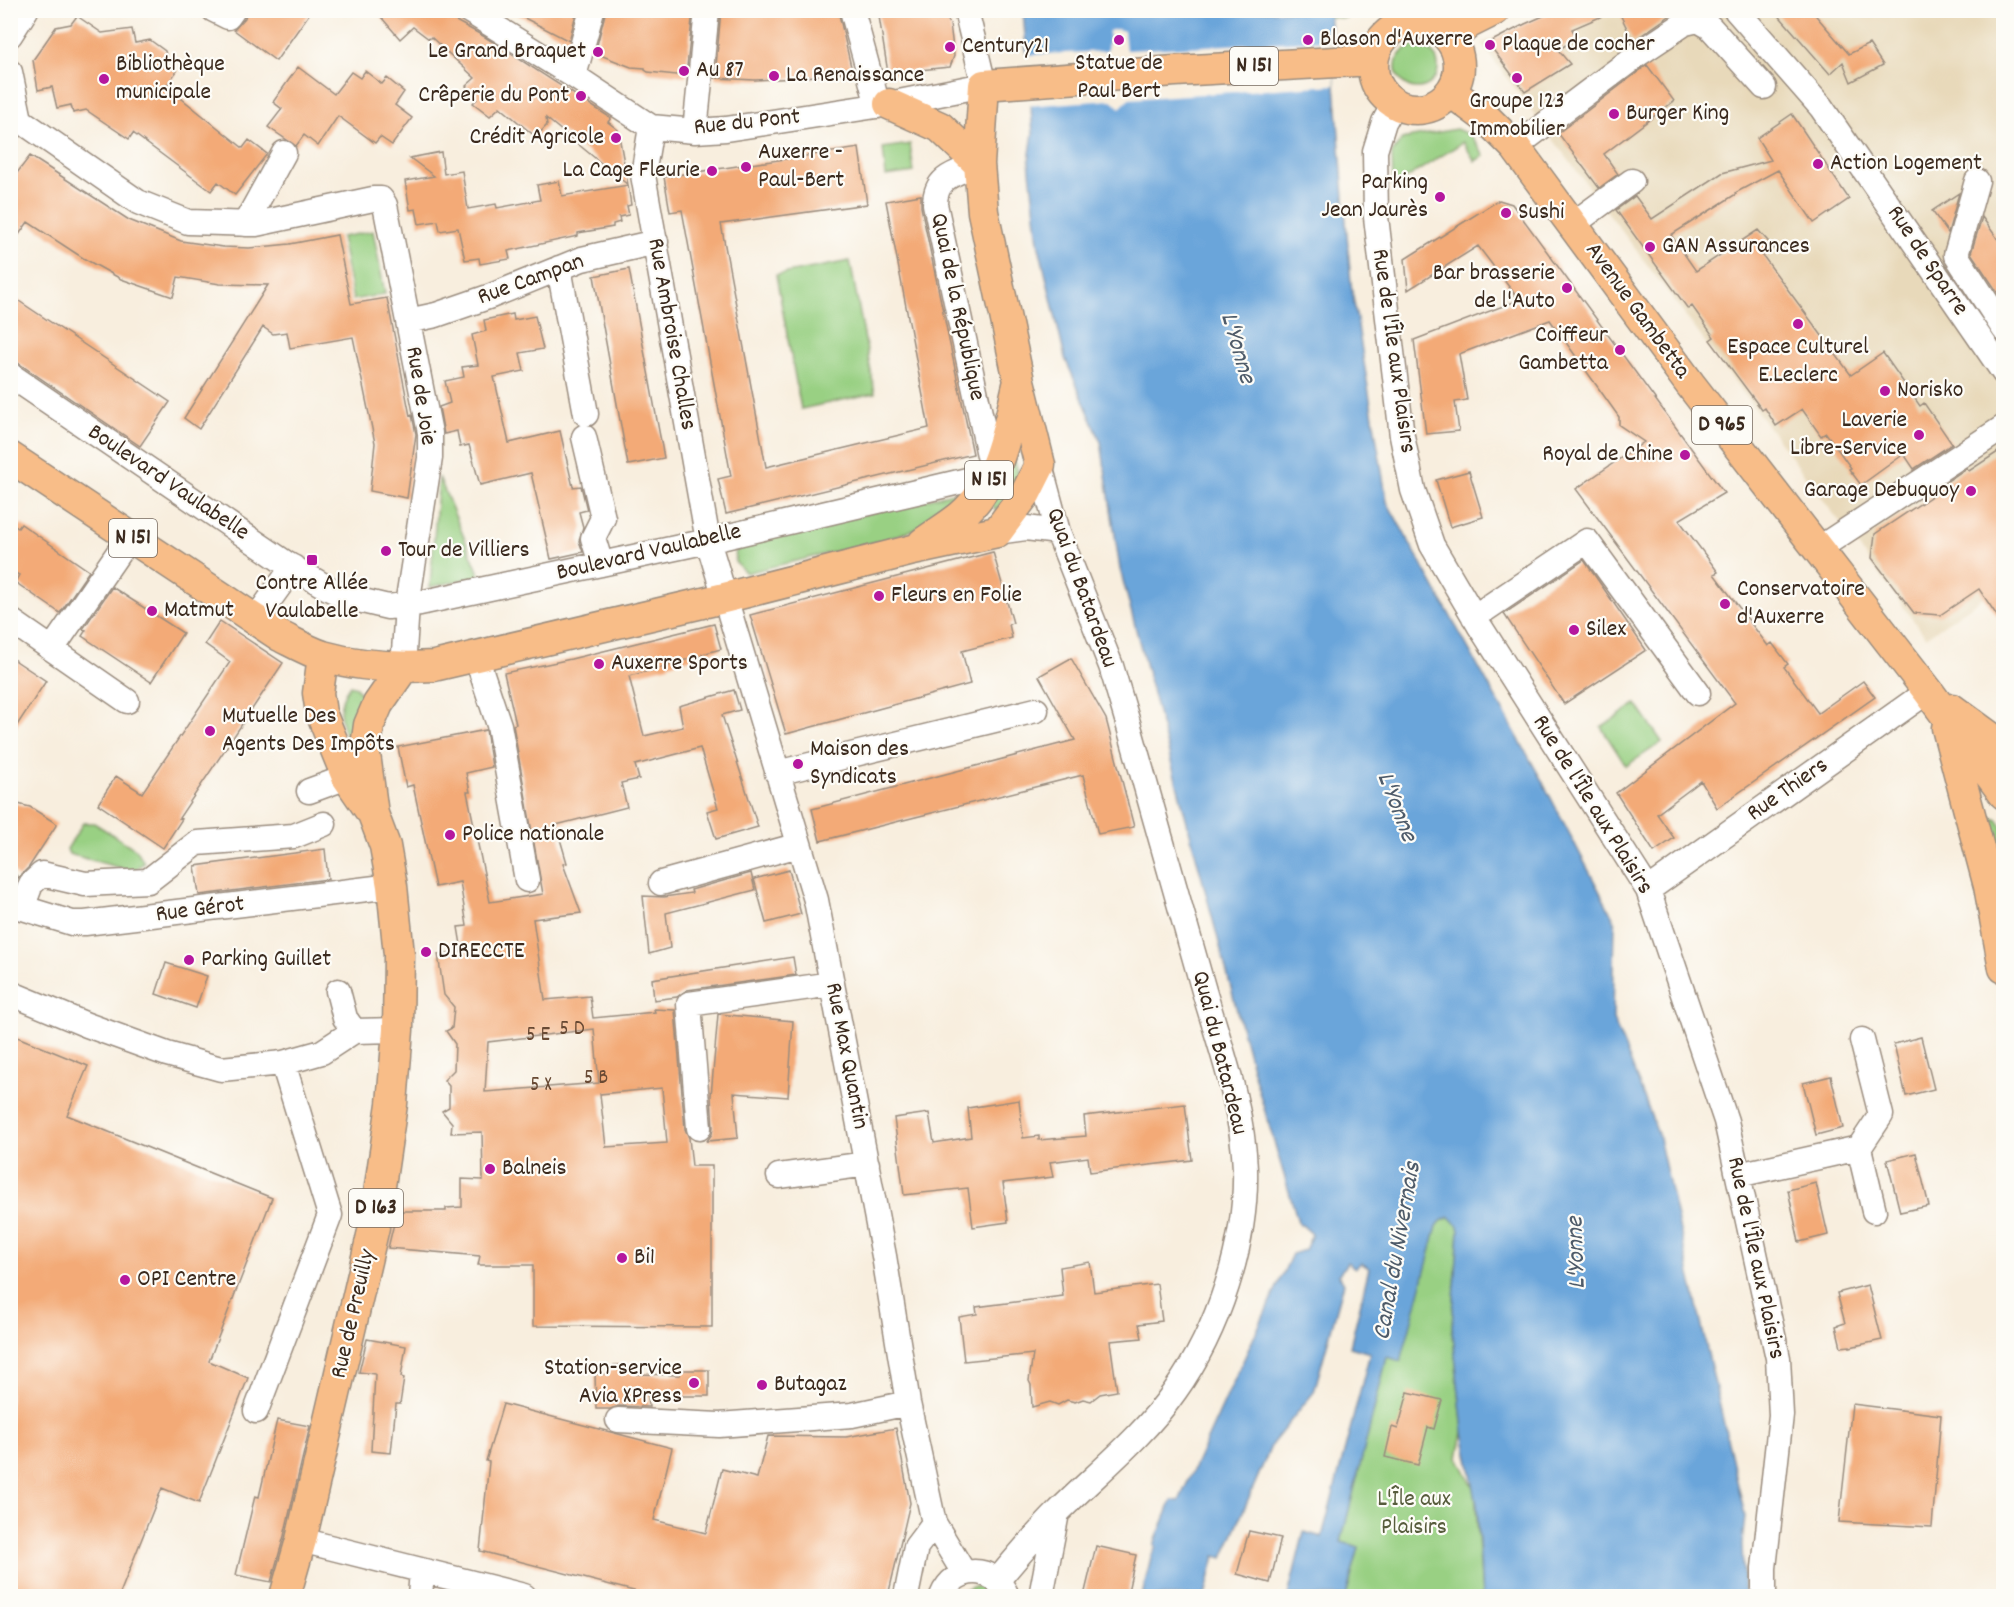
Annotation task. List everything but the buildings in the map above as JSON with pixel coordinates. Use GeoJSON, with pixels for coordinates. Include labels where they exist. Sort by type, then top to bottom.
{"type":"FeatureCollection","features":[{"type":"Feature","properties":{"kind":"main road"},"geometry":{"type":"LineString","coordinates":[[1450,39],[1469,23],[1496,10]]}},
{"type":"Feature","properties":{"kind":"main road"},"geometry":{"type":"LineString","coordinates":[[1397,18],[1427,24],[1440,30],[1450,39],[1456,48],[1459,71],[1457,81],[1443,101],[1431,107],[1412,109],[1394,104],[1384,95],[1373,73],[1373,60],[1376,49],[1397,18]]}},
{"type":"Feature","properties":{"kind":"main road","name":"N 151"},"geometry":{"type":"LineString","coordinates":[[10,457],[280,636],[323,656],[403,668],[434,666],[724,598],[913,550],[997,532],[1026,493],[1040,465],[1019,381],[983,212],[979,164],[984,85],[1373,60]]}},
{"type":"Feature","properties":{"kind":"main road","name":"Avenue Gambetta"},"geometry":{"type":"LineString","coordinates":[[1451,92],[1486,118],[1515,147],[1690,384],[2004,794]]}},
{"type":"Feature","properties":{"kind":"main road"},"geometry":{"type":"LineString","coordinates":[[883,105],[940,127],[979,164]]}},
{"type":"Feature","properties":{"kind":"main road","name":"N 151"},"geometry":{"type":"LineString","coordinates":[[913,550],[961,516],[977,498],[993,474],[1003,447],[1019,381]]}},
{"type":"Feature","properties":{"kind":"main road","name":"Rue de Preuilly"},"geometry":{"type":"LineString","coordinates":[[285,1596],[301,1540],[374,1227],[392,1104],[398,1030],[399,955],[392,886],[385,846],[357,772],[321,713],[318,693],[323,656]]}},
{"type":"Feature","properties":{"kind":"main road","name":"Rue de Preuilly"},"geometry":{"type":"LineString","coordinates":[[357,772],[365,754],[369,725],[378,704],[403,668]]}},
{"type":"Feature","properties":{"kind":"main road"},"geometry":{"type":"LineString","coordinates":[[1936,703],[2004,747]]}},
{"type":"Feature","properties":{"kind":"main road","name":"Avenue Gambetta"},"geometry":{"type":"LineString","coordinates":[[1936,703],[1989,886],[2004,968]]}},
{"type":"Feature","properties":{"kind":"street"},"geometry":{"type":"LineString","coordinates":[[10,35],[26,10]]}},
{"type":"Feature","properties":{"kind":"street"},"geometry":{"type":"LineString","coordinates":[[214,10],[228,18],[233,10]]}},
{"type":"Feature","properties":{"kind":"street","name":"Rue du Pont"},"geometry":{"type":"LineString","coordinates":[[468,10],[651,127],[726,129],[883,105],[984,85]]}},
{"type":"Feature","properties":{"kind":"street"},"geometry":{"type":"LineString","coordinates":[[574,76],[592,10]]}},
{"type":"Feature","properties":{"kind":"street"},"geometry":{"type":"LineString","coordinates":[[696,130],[707,10]]}},
{"type":"Feature","properties":{"kind":"street"},"geometry":{"type":"LineString","coordinates":[[852,10],[883,105]]}},
{"type":"Feature","properties":{"kind":"street","name":"Rue de Sparre"},"geometry":{"type":"LineString","coordinates":[[1736,10],[1821,107],[2004,373]]}},
{"type":"Feature","properties":{"kind":"street"},"geometry":{"type":"LineString","coordinates":[[972,18],[984,85]]}},
{"type":"Feature","properties":{"kind":"street"},"geometry":{"type":"LineString","coordinates":[[1515,147],[1640,53],[1686,23],[1698,20],[1710,27],[1764,87]]}},
{"type":"Feature","properties":{"kind":"street"},"geometry":{"type":"LineString","coordinates":[[10,72],[15,127],[138,202],[188,222],[245,224],[284,153]]}},
{"type":"Feature","properties":{"kind":"street","name":"Rue de l'Île aux Plaisirs"},"geometry":{"type":"LineString","coordinates":[[1394,104],[1384,122],[1374,158],[1379,252],[1402,436],[1413,490],[1432,545],[1477,621],[1648,890],[1725,1121],[1779,1370],[1781,1415],[1764,1568],[1764,1596]]}},
{"type":"Feature","properties":{"kind":"street","name":"Rue Ambroise Challes"},"geometry":{"type":"LineString","coordinates":[[651,127],[643,175],[708,541]]}},
{"type":"Feature","properties":{"kind":"street","name":"Quai de la République"},"geometry":{"type":"LineString","coordinates":[[979,164],[946,178],[935,195],[935,204],[993,474]]}},
{"type":"Feature","properties":{"kind":"street"},"geometry":{"type":"LineString","coordinates":[[1573,224],[1632,181]]}},
{"type":"Feature","properties":{"kind":"street"},"geometry":{"type":"LineString","coordinates":[[1977,181],[1956,255],[2004,329]]}},
{"type":"Feature","properties":{"kind":"street","name":"Rue de Joie"},"geometry":{"type":"LineString","coordinates":[[245,224],[256,225],[381,199],[385,205],[430,433],[430,458],[407,605],[403,668]]}},
{"type":"Feature","properties":{"kind":"street","name":"Rue Campan"},"geometry":{"type":"LineString","coordinates":[[408,321],[436,315],[491,296],[582,259],[656,243]]}},
{"type":"Feature","properties":{"kind":"street"},"geometry":{"type":"LineString","coordinates":[[559,268],[586,414]]}},
{"type":"Feature","properties":{"kind":"street","name":"Boulevard Vaulabelle"},"geometry":{"type":"LineString","coordinates":[[10,375],[293,567],[346,597],[388,607],[407,605],[708,541],[993,474]]}},
{"type":"Feature","properties":{"kind":"street"},"geometry":{"type":"LineString","coordinates":[[1818,549],[2004,427]]}},
{"type":"Feature","properties":{"kind":"street"},"geometry":{"type":"LineString","coordinates":[[584,437],[603,518],[593,538],[601,564]]}},
{"type":"Feature","properties":{"kind":"street","name":"Quai du Batardeau"},"geometry":{"type":"LineString","coordinates":[[1002,1588],[1057,1513],[1142,1431],[1175,1392],[1198,1354],[1218,1310],[1233,1261],[1243,1213],[1245,1169],[1241,1131],[1227,1072],[1118,689],[1058,532],[1040,465]]}},
{"type":"Feature","properties":{"kind":"street","name":"N 151"},"geometry":{"type":"LineString","coordinates":[[997,532],[1026,528],[1058,532]]}},
{"type":"Feature","properties":{"kind":"street"},"geometry":{"type":"LineString","coordinates":[[52,649],[130,536]]}},
{"type":"Feature","properties":{"kind":"street","name":"Rue Max Quantin"},"geometry":{"type":"LineString","coordinates":[[708,541],[816,900],[884,1256],[908,1403],[934,1523],[964,1573]]}},
{"type":"Feature","properties":{"kind":"street"},"geometry":{"type":"LineString","coordinates":[[1477,621],[1587,541],[1698,693]]}},
{"type":"Feature","properties":{"kind":"street"},"geometry":{"type":"LineString","coordinates":[[255,620],[293,567]]}},
{"type":"Feature","properties":{"kind":"street"},"geometry":{"type":"LineString","coordinates":[[10,620],[128,701]]}},
{"type":"Feature","properties":{"kind":"street"},"geometry":{"type":"LineString","coordinates":[[476,656],[499,725],[527,880]]}},
{"type":"Feature","properties":{"kind":"street","name":"Rue Thiers"},"geometry":{"type":"LineString","coordinates":[[1648,890],[1936,703]]}},
{"type":"Feature","properties":{"kind":"street"},"geometry":{"type":"LineString","coordinates":[[777,772],[1036,710]]}},
{"type":"Feature","properties":{"kind":"street"},"geometry":{"type":"LineString","coordinates":[[309,791],[357,772]]}},
{"type":"Feature","properties":{"kind":"street"},"geometry":{"type":"LineString","coordinates":[[14,907],[31,884],[42,874],[85,884],[148,881],[198,843],[294,836],[324,824]]}},
{"type":"Feature","properties":{"kind":"street"},"geometry":{"type":"LineString","coordinates":[[662,883],[800,845]]}},
{"type":"Feature","properties":{"kind":"street","name":"Rue Gérot"},"geometry":{"type":"LineString","coordinates":[[14,907],[72,923],[85,923],[392,886]]}},
{"type":"Feature","properties":{"kind":"street"},"geometry":{"type":"LineString","coordinates":[[699,1128],[689,1004],[832,984]]}},
{"type":"Feature","properties":{"kind":"street"},"geometry":{"type":"LineString","coordinates":[[338,992],[345,1018],[354,1031]]}},
{"type":"Feature","properties":{"kind":"street"},"geometry":{"type":"LineString","coordinates":[[10,993],[87,1025],[167,1054],[221,1069],[283,1063],[322,1052],[354,1031],[398,1030]]}},
{"type":"Feature","properties":{"kind":"street"},"geometry":{"type":"LineString","coordinates":[[1738,1175],[1859,1148],[1881,1115],[1862,1040]]}},
{"type":"Feature","properties":{"kind":"street"},"geometry":{"type":"LineString","coordinates":[[256,1411],[330,1215],[283,1063]]}},
{"type":"Feature","properties":{"kind":"street"},"geometry":{"type":"LineString","coordinates":[[1859,1148],[1874,1210]]}},
{"type":"Feature","properties":{"kind":"street"},"geometry":{"type":"LineString","coordinates":[[779,1176],[867,1164]]}},
{"type":"Feature","properties":{"kind":"street"},"geometry":{"type":"LineString","coordinates":[[618,1420],[719,1425],[852,1414],[908,1403]]}},
{"type":"Feature","properties":{"kind":"street"},"geometry":{"type":"LineString","coordinates":[[1041,1596],[1057,1513]]}},
{"type":"Feature","properties":{"kind":"street"},"geometry":{"type":"LineString","coordinates":[[906,1596],[916,1547],[934,1523]]}},
{"type":"Feature","properties":{"kind":"street"},"geometry":{"type":"LineString","coordinates":[[301,1540],[524,1596]]}},
{"type":"Feature","properties":{"kind":"street"},"geometry":{"type":"LineString","coordinates":[[420,1596],[422,1571]]}},
{"type":"Feature","properties":{"kind":"street"},"geometry":{"type":"LineString","coordinates":[[942,1596],[954,1578],[964,1573],[987,1574],[1002,1588]]}},
{"type":"Feature","properties":{"kind":"shaded area"},"geometry":{"type":"Polygon","coordinates":[[[1554,11],[2003,11],[2003,584],[1926,637],[1481,43],[1554,11]]]}},
{"type":"Feature","properties":{"kind":"green space"},"geometry":{"type":"Polygon","coordinates":[[[1329,10],[1355,11],[1345,18],[1329,17],[1329,10]]]}},
{"type":"Feature","properties":{"kind":"green space"},"geometry":{"type":"Polygon","coordinates":[[[1417,46],[1432,52],[1438,67],[1432,82],[1417,88],[1402,82],[1396,67],[1402,52],[1417,46]]]}},
{"type":"Feature","properties":{"kind":"green space"},"geometry":{"type":"Polygon","coordinates":[[[1456,129],[1471,135],[1484,156],[1475,161],[1463,142],[1393,187],[1392,153],[1402,139],[1456,129]]]}},
{"type":"Feature","properties":{"kind":"green space"},"geometry":{"type":"Polygon","coordinates":[[[910,144],[914,172],[886,176],[883,148],[910,144]]]}},
{"type":"Feature","properties":{"kind":"green space"},"geometry":{"type":"Polygon","coordinates":[[[373,231],[385,294],[353,300],[341,237],[373,231]]]}},
{"type":"Feature","properties":{"kind":"green space"},"geometry":{"type":"Polygon","coordinates":[[[850,261],[875,393],[801,409],[776,275],[850,261]]]}},
{"type":"Feature","properties":{"kind":"green space"},"geometry":{"type":"Polygon","coordinates":[[[1014,459],[1021,481],[996,510],[989,502],[1014,459]]]}},
{"type":"Feature","properties":{"kind":"green space"},"geometry":{"type":"Polygon","coordinates":[[[439,477],[480,576],[430,587],[439,477]]]}},
{"type":"Feature","properties":{"kind":"green space"},"geometry":{"type":"Polygon","coordinates":[[[961,491],[963,494],[959,500],[919,528],[884,540],[746,573],[735,562],[736,548],[743,543],[961,491]]]}},
{"type":"Feature","properties":{"kind":"green space"},"geometry":{"type":"Polygon","coordinates":[[[350,685],[356,687],[361,694],[354,757],[343,730],[340,712],[344,694],[350,685]]]}},
{"type":"Feature","properties":{"kind":"green space"},"geometry":{"type":"Polygon","coordinates":[[[1636,704],[1662,742],[1626,766],[1601,727],[1636,704]]]}},
{"type":"Feature","properties":{"kind":"green space"},"geometry":{"type":"Polygon","coordinates":[[[1989,817],[1998,820],[2003,827],[2003,871],[1990,830],[1989,817]]]}},
{"type":"Feature","properties":{"kind":"green space"},"geometry":{"type":"Polygon","coordinates":[[[83,823],[94,823],[137,850],[144,863],[132,871],[69,854],[67,849],[83,823]]]}},
{"type":"Feature","properties":{"kind":"green space","name":"L'Île aux Plaisirs"},"geometry":{"type":"Polygon","coordinates":[[[1450,1217],[1458,1226],[1459,1231],[1452,1326],[1463,1432],[1458,1457],[1475,1491],[1482,1596],[1346,1596],[1359,1547],[1341,1542],[1387,1357],[1400,1360],[1437,1226],[1441,1221],[1450,1217]]]}},
{"type":"Feature","properties":{"kind":"green space"},"geometry":{"type":"Polygon","coordinates":[[[972,1587],[985,1588],[995,1596],[960,1596],[972,1587]]]}},
{"type":"Feature","properties":{"kind":"water"},"geometry":{"type":"Polygon","coordinates":[[[1023,11],[1329,11],[1351,284],[1387,502],[1541,779],[1615,921],[1613,1019],[1658,1134],[1745,1516],[1742,1544],[1744,1596],[1482,1596],[1477,1505],[1463,1432],[1452,1326],[1459,1231],[1458,1226],[1449,1217],[1437,1226],[1401,1361],[1387,1357],[1341,1542],[1359,1547],[1346,1596],[1288,1596],[1304,1532],[1322,1537],[1370,1353],[1350,1347],[1369,1268],[1361,1263],[1355,1268],[1347,1262],[1339,1275],[1344,1283],[1314,1392],[1272,1444],[1223,1558],[1215,1556],[1205,1596],[1142,1596],[1151,1557],[1156,1546],[1154,1545],[1172,1500],[1179,1501],[1292,1254],[1305,1250],[1312,1234],[1299,1225],[1254,1075],[1120,569],[1101,442],[1065,358],[1038,242],[1029,161],[1033,133],[1023,11]]]}},
{"type":"Feature","properties":{"kind":"pier"},"geometry":{"type":"Polygon","coordinates":[[[1117,29],[1124,31],[1126,50],[1332,40],[1335,85],[1129,99],[1120,108],[1111,100],[1027,106],[1024,55],[1107,51],[1109,31],[1117,29]]]}},
{"type":"Feature","properties":{"kind":"place","name":"Statue de Paul Bert"},"geometry":{"type":"Point","coordinates":[1119,40]}},
{"type":"Feature","properties":{"kind":"place","name":"Blason d'Auxerre"},"geometry":{"type":"Point","coordinates":[1308,40]}},
{"type":"Feature","properties":{"kind":"place","name":"Plaque de cocher"},"geometry":{"type":"Point","coordinates":[1490,45]}},
{"type":"Feature","properties":{"kind":"place","name":"Century21"},"geometry":{"type":"Point","coordinates":[950,47]}},
{"type":"Feature","properties":{"kind":"place","name":"Le Grand Braquet"},"geometry":{"type":"Point","coordinates":[598,52]}},
{"type":"Feature","properties":{"kind":"place","name":"Au 87"},"geometry":{"type":"Point","coordinates":[684,71]}},
{"type":"Feature","properties":{"kind":"place","name":"La Renaissance"},"geometry":{"type":"Point","coordinates":[774,76]}},
{"type":"Feature","properties":{"kind":"place","name":"Groupe 123 Immobilier"},"geometry":{"type":"Point","coordinates":[1517,78]}},
{"type":"Feature","properties":{"kind":"place","name":"Bibliothèque municipale"},"geometry":{"type":"Point","coordinates":[104,79]}},
{"type":"Feature","properties":{"kind":"place","name":"Crêperie du Pont"},"geometry":{"type":"Point","coordinates":[581,96]}},
{"type":"Feature","properties":{"kind":"place","name":"Burger King"},"geometry":{"type":"Point","coordinates":[1614,114]}},
{"type":"Feature","properties":{"kind":"place","name":"Crédit Agricole"},"geometry":{"type":"Point","coordinates":[616,138]}},
{"type":"Feature","properties":{"kind":"place","name":"Action Logement"},"geometry":{"type":"Point","coordinates":[1818,164]}},
{"type":"Feature","properties":{"kind":"place","name":"Auxerre - Paul-Bert"},"geometry":{"type":"Point","coordinates":[746,167]}},
{"type":"Feature","properties":{"kind":"place","name":"La Cage Fleurie"},"geometry":{"type":"Point","coordinates":[712,171]}},
{"type":"Feature","properties":{"kind":"place","name":"Parking Jean Jaurès"},"geometry":{"type":"Point","coordinates":[1440,197]}},
{"type":"Feature","properties":{"kind":"place","name":"Sushi"},"geometry":{"type":"Point","coordinates":[1506,213]}},
{"type":"Feature","properties":{"kind":"place","name":"GAN Assurances"},"geometry":{"type":"Point","coordinates":[1650,247]}},
{"type":"Feature","properties":{"kind":"place","name":"Bar brasserie de l'Auto"},"geometry":{"type":"Point","coordinates":[1567,288]}},
{"type":"Feature","properties":{"kind":"place","name":"Espace Culturel E.Leclerc"},"geometry":{"type":"Point","coordinates":[1798,324]}},
{"type":"Feature","properties":{"kind":"place","name":"Coiffeur Gambetta"},"geometry":{"type":"Point","coordinates":[1620,350]}},
{"type":"Feature","properties":{"kind":"place","name":"Norisko"},"geometry":{"type":"Point","coordinates":[1885,391]}},
{"type":"Feature","properties":{"kind":"place","name":"Laverie Libre-Service"},"geometry":{"type":"Point","coordinates":[1919,435]}},
{"type":"Feature","properties":{"kind":"place","name":"Royal de Chine"},"geometry":{"type":"Point","coordinates":[1685,455]}},
{"type":"Feature","properties":{"kind":"place","name":"Garage Debuquoy"},"geometry":{"type":"Point","coordinates":[1971,491]}},
{"type":"Feature","properties":{"kind":"place","name":"Tour de Villiers"},"geometry":{"type":"Point","coordinates":[386,551]}},
{"type":"Feature","properties":{"kind":"place","name":"Contre Allée Vaulabelle"},"geometry":{"type":"Point","coordinates":[312,560]}},
{"type":"Feature","properties":{"kind":"place","name":"Fleurs en Folie"},"geometry":{"type":"Point","coordinates":[879,596]}},
{"type":"Feature","properties":{"kind":"place","name":"Conservatoire d'Auxerre"},"geometry":{"type":"Point","coordinates":[1725,604]}},
{"type":"Feature","properties":{"kind":"place","name":"Matmut"},"geometry":{"type":"Point","coordinates":[152,611]}},
{"type":"Feature","properties":{"kind":"place","name":"Silex"},"geometry":{"type":"Point","coordinates":[1574,630]}},
{"type":"Feature","properties":{"kind":"place","name":"Auxerre Sports"},"geometry":{"type":"Point","coordinates":[599,664]}},
{"type":"Feature","properties":{"kind":"place","name":"Mutuelle Des Agents Des Impôts"},"geometry":{"type":"Point","coordinates":[210,731]}},
{"type":"Feature","properties":{"kind":"place","name":"Maison des Syndicats"},"geometry":{"type":"Point","coordinates":[798,764]}},
{"type":"Feature","properties":{"kind":"place","name":"Police nationale"},"geometry":{"type":"Point","coordinates":[450,835]}},
{"type":"Feature","properties":{"kind":"place","name":"DIRECCTE"},"geometry":{"type":"Point","coordinates":[426,952]}},
{"type":"Feature","properties":{"kind":"place","name":"Parking Guillet"},"geometry":{"type":"Point","coordinates":[189,960]}},
{"type":"Feature","properties":{"kind":"place","name":"Balneis"},"geometry":{"type":"Point","coordinates":[490,1169]}},
{"type":"Feature","properties":{"kind":"place","name":"Bi1"},"geometry":{"type":"Point","coordinates":[622,1258]}},
{"type":"Feature","properties":{"kind":"place","name":"OPI Centre"},"geometry":{"type":"Point","coordinates":[125,1280]}},
{"type":"Feature","properties":{"kind":"place","name":"Station-service Avia XPress"},"geometry":{"type":"Point","coordinates":[694,1383]}},
{"type":"Feature","properties":{"kind":"place","name":"Butagaz"},"geometry":{"type":"Point","coordinates":[762,1385]}},
{"type":"Feature","properties":{"kind":"water label","name":"L'Yonne"},"geometry":{"type":"Point","coordinates":[1237,348]}},
{"type":"Feature","properties":{"kind":"water label","name":"L'Yonne"},"geometry":{"type":"Point","coordinates":[1396,807]}},
{"type":"Feature","properties":{"kind":"water label","name":"Canal du Nivernais"},"geometry":{"type":"Point","coordinates":[1398,1251]}},
{"type":"Feature","properties":{"kind":"water label","name":"L'Yonne"},"geometry":{"type":"Point","coordinates":[1577,1253]}}]}
